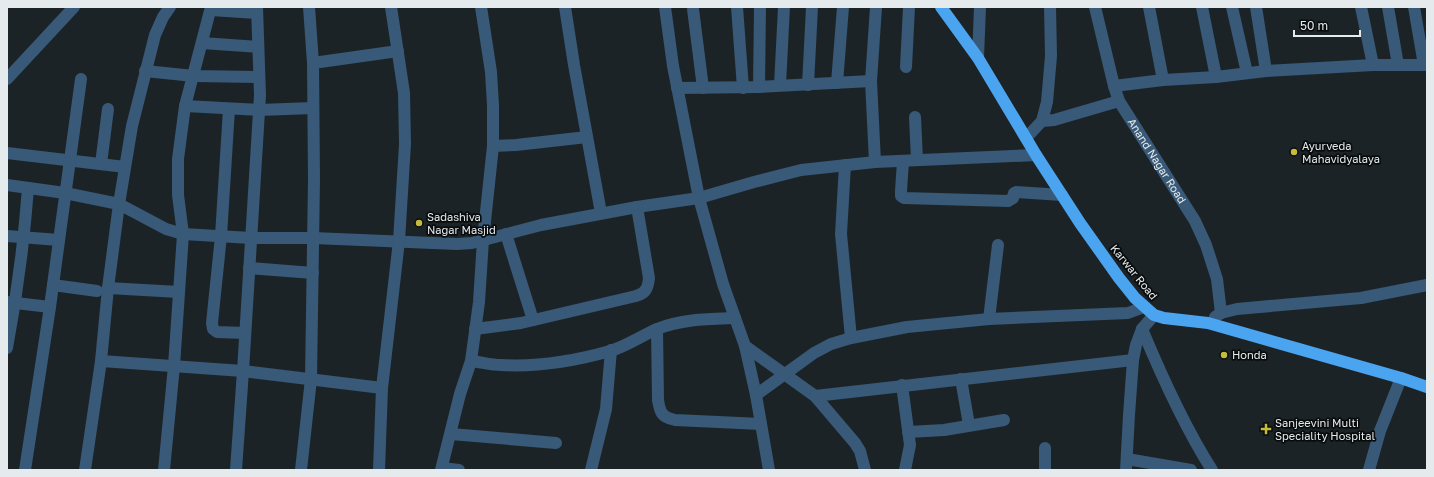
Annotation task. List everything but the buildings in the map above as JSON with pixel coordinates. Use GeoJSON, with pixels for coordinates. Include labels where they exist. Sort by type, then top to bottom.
{"type":"FeatureCollection","features":[{"type":"Feature","properties":{"kind":"highway","name":"Karwar Road"},"geometry":{"type":"LineString","coordinates":[[942,7],[978,58],[1036,155],[1062,195],[1119,278],[1149,311],[1164,318],[1208,323],[1401,378],[1427,387]]}},
{"type":"Feature","properties":{"kind":"street"},"geometry":{"type":"LineString","coordinates":[[7,79],[74,7]]}},
{"type":"Feature","properties":{"kind":"street"},"geometry":{"type":"LineString","coordinates":[[85,470],[101,361],[103,289],[132,126],[155,35],[163,17],[170,7]]}},
{"type":"Feature","properties":{"kind":"street"},"geometry":{"type":"LineString","coordinates":[[301,470],[311,379],[313,273],[313,108],[309,7]]}},
{"type":"Feature","properties":{"kind":"street"},"geometry":{"type":"LineString","coordinates":[[379,470],[382,388],[399,241],[405,144],[404,93],[391,7]]}},
{"type":"Feature","properties":{"kind":"street"},"geometry":{"type":"LineString","coordinates":[[459,470],[441,469],[460,394],[471,361],[479,302],[483,240],[493,146],[491,72],[481,7]]}},
{"type":"Feature","properties":{"kind":"street"},"geometry":{"type":"LineString","coordinates":[[565,7],[601,213]]}},
{"type":"Feature","properties":{"kind":"street"},"geometry":{"type":"LineString","coordinates":[[666,7],[673,66],[699,198],[723,284],[745,346],[756,395],[769,470]]}},
{"type":"Feature","properties":{"kind":"street"},"geometry":{"type":"LineString","coordinates":[[738,7],[743,88]]}},
{"type":"Feature","properties":{"kind":"street"},"geometry":{"type":"LineString","coordinates":[[759,87],[760,7]]}},
{"type":"Feature","properties":{"kind":"street"},"geometry":{"type":"LineString","coordinates":[[780,85],[784,7]]}},
{"type":"Feature","properties":{"kind":"street"},"geometry":{"type":"LineString","coordinates":[[808,85],[812,7]]}},
{"type":"Feature","properties":{"kind":"street"},"geometry":{"type":"LineString","coordinates":[[837,84],[843,7]]}},
{"type":"Feature","properties":{"kind":"street"},"geometry":{"type":"LineString","coordinates":[[875,162],[871,81],[876,7]]}},
{"type":"Feature","properties":{"kind":"street"},"geometry":{"type":"LineString","coordinates":[[906,67],[909,7]]}},
{"type":"Feature","properties":{"kind":"street"},"geometry":{"type":"LineString","coordinates":[[978,58],[980,7]]}},
{"type":"Feature","properties":{"kind":"street"},"geometry":{"type":"LineString","coordinates":[[1026,138],[1036,130],[1042,121],[1047,102],[1051,56],[1050,7]]}},
{"type":"Feature","properties":{"kind":"street","name":"Anand Nagar Road"},"geometry":{"type":"LineString","coordinates":[[1095,7],[1119,101],[1195,221],[1206,245],[1217,279],[1221,313]]}},
{"type":"Feature","properties":{"kind":"street"},"geometry":{"type":"LineString","coordinates":[[1149,7],[1163,80]]}},
{"type":"Feature","properties":{"kind":"street"},"geometry":{"type":"LineString","coordinates":[[1202,7],[1216,77]]}},
{"type":"Feature","properties":{"kind":"street"},"geometry":{"type":"LineString","coordinates":[[1232,7],[1247,73]]}},
{"type":"Feature","properties":{"kind":"street"},"geometry":{"type":"LineString","coordinates":[[1256,7],[1266,71]]}},
{"type":"Feature","properties":{"kind":"street"},"geometry":{"type":"LineString","coordinates":[[1361,7],[1373,65]]}},
{"type":"Feature","properties":{"kind":"street"},"geometry":{"type":"LineString","coordinates":[[1388,7],[1398,65]]}},
{"type":"Feature","properties":{"kind":"street"},"geometry":{"type":"LineString","coordinates":[[1114,86],[1266,71],[1373,65],[1426,65],[1414,7]]}},
{"type":"Feature","properties":{"kind":"street"},"geometry":{"type":"LineString","coordinates":[[164,470],[174,366],[183,234],[178,195],[178,159],[185,106],[211,8],[257,10],[259,110],[246,333],[236,470]]}},
{"type":"Feature","properties":{"kind":"street"},"geometry":{"type":"LineString","coordinates":[[694,9],[703,88]]}},
{"type":"Feature","properties":{"kind":"street"},"geometry":{"type":"LineString","coordinates":[[202,43],[258,47]]}},
{"type":"Feature","properties":{"kind":"street"},"geometry":{"type":"LineString","coordinates":[[312,63],[398,51]]}},
{"type":"Feature","properties":{"kind":"street"},"geometry":{"type":"LineString","coordinates":[[145,71],[194,76],[259,77]]}},
{"type":"Feature","properties":{"kind":"street"},"geometry":{"type":"LineString","coordinates":[[25,470],[50,307],[81,79]]}},
{"type":"Feature","properties":{"kind":"street"},"geometry":{"type":"LineString","coordinates":[[677,88],[743,88],[871,81]]}},
{"type":"Feature","properties":{"kind":"street"},"geometry":{"type":"LineString","coordinates":[[1042,121],[1066,117],[1119,101]]}},
{"type":"Feature","properties":{"kind":"street"},"geometry":{"type":"LineString","coordinates":[[185,106],[259,110],[313,108]]}},
{"type":"Feature","properties":{"kind":"street"},"geometry":{"type":"LineString","coordinates":[[101,164],[108,109]]}},
{"type":"Feature","properties":{"kind":"street"},"geometry":{"type":"LineString","coordinates":[[229,109],[221,236],[212,324],[213,329],[217,332],[246,333]]}},
{"type":"Feature","properties":{"kind":"street"},"geometry":{"type":"LineString","coordinates":[[915,117],[917,160]]}},
{"type":"Feature","properties":{"kind":"street"},"geometry":{"type":"LineString","coordinates":[[493,146],[587,138]]}},
{"type":"Feature","properties":{"kind":"street"},"geometry":{"type":"LineString","coordinates":[[7,153],[125,167]]}},
{"type":"Feature","properties":{"kind":"street"},"geometry":{"type":"LineString","coordinates":[[7,185],[65,193],[119,204],[166,229],[183,234],[251,238],[313,238],[456,244],[472,243],[541,225],[601,213],[699,198],[801,170],[875,162],[1036,155]]}},
{"type":"Feature","properties":{"kind":"street"},"geometry":{"type":"LineString","coordinates":[[903,161],[901,196],[904,198],[1008,201],[1013,198],[1014,193],[1016,192],[1062,195]]}},
{"type":"Feature","properties":{"kind":"street"},"geometry":{"type":"LineString","coordinates":[[845,165],[841,234],[851,338]]}},
{"type":"Feature","properties":{"kind":"street"},"geometry":{"type":"LineString","coordinates":[[7,348],[11,303],[25,238],[28,188]]}},
{"type":"Feature","properties":{"kind":"street"},"geometry":{"type":"LineString","coordinates":[[475,329],[533,320],[643,294],[648,287],[649,278],[637,207]]}},
{"type":"Feature","properties":{"kind":"street"},"geometry":{"type":"LineString","coordinates":[[506,234],[533,320]]}},
{"type":"Feature","properties":{"kind":"street"},"geometry":{"type":"LineString","coordinates":[[7,236],[58,240]]}},
{"type":"Feature","properties":{"kind":"street"},"geometry":{"type":"LineString","coordinates":[[990,319],[998,245]]}},
{"type":"Feature","properties":{"kind":"street"},"geometry":{"type":"LineString","coordinates":[[249,268],[313,273]]}},
{"type":"Feature","properties":{"kind":"street"},"geometry":{"type":"LineString","coordinates":[[53,285],[103,289],[179,292]]}},
{"type":"Feature","properties":{"kind":"street"},"geometry":{"type":"LineString","coordinates":[[1208,323],[1221,313],[1237,309],[1361,298],[1427,286]]}},
{"type":"Feature","properties":{"kind":"street"},"geometry":{"type":"LineString","coordinates":[[11,303],[50,307]]}},
{"type":"Feature","properties":{"kind":"street"},"geometry":{"type":"LineString","coordinates":[[756,395],[814,353],[831,344],[851,338],[907,327],[990,319],[1149,311],[1136,344],[1133,360],[1126,464],[1191,470]]}},
{"type":"Feature","properties":{"kind":"street"},"geometry":{"type":"LineString","coordinates":[[471,361],[499,365],[547,364],[576,360],[611,350],[657,329],[680,322],[736,318]]}},
{"type":"Feature","properties":{"kind":"street"},"geometry":{"type":"LineString","coordinates":[[657,329],[658,400],[660,411],[664,416],[675,420],[761,424]]}},
{"type":"Feature","properties":{"kind":"street"},"geometry":{"type":"LineString","coordinates":[[1142,329],[1197,447],[1212,470]]}},
{"type":"Feature","properties":{"kind":"street"},"geometry":{"type":"LineString","coordinates":[[745,346],[815,396],[855,443],[860,451],[865,470]]}},
{"type":"Feature","properties":{"kind":"street"},"geometry":{"type":"LineString","coordinates":[[592,470],[606,409],[611,350]]}},
{"type":"Feature","properties":{"kind":"street"},"geometry":{"type":"LineString","coordinates":[[815,396],[1133,360]]}},
{"type":"Feature","properties":{"kind":"street"},"geometry":{"type":"LineString","coordinates":[[101,361],[243,371],[382,388]]}},
{"type":"Feature","properties":{"kind":"street"},"geometry":{"type":"LineString","coordinates":[[1369,470],[1380,431],[1401,378]]}},
{"type":"Feature","properties":{"kind":"street"},"geometry":{"type":"LineString","coordinates":[[961,379],[969,425]]}},
{"type":"Feature","properties":{"kind":"street"},"geometry":{"type":"LineString","coordinates":[[902,385],[910,445],[905,470]]}},
{"type":"Feature","properties":{"kind":"street"},"geometry":{"type":"LineString","coordinates":[[908,432],[944,430],[1004,420]]}},
{"type":"Feature","properties":{"kind":"street"},"geometry":{"type":"LineString","coordinates":[[451,434],[556,443]]}},
{"type":"Feature","properties":{"kind":"street"},"geometry":{"type":"LineString","coordinates":[[1045,448],[1045,470]]}},
{"type":"Feature","properties":{"kind":"place","name":"Ayurveda Mahavidyalaya"},"geometry":{"type":"Point","coordinates":[1294,152]}},
{"type":"Feature","properties":{"kind":"place","name":"Sadashiva Nagar Masjid"},"geometry":{"type":"Point","coordinates":[419,223]}},
{"type":"Feature","properties":{"kind":"place","name":"Honda"},"geometry":{"type":"Point","coordinates":[1224,355]}},
{"type":"Feature","properties":{"kind":"place","name":"Sanjeevini Multi Speciality Hospital"},"geometry":{"type":"Point","coordinates":[1266,429]}}]}
